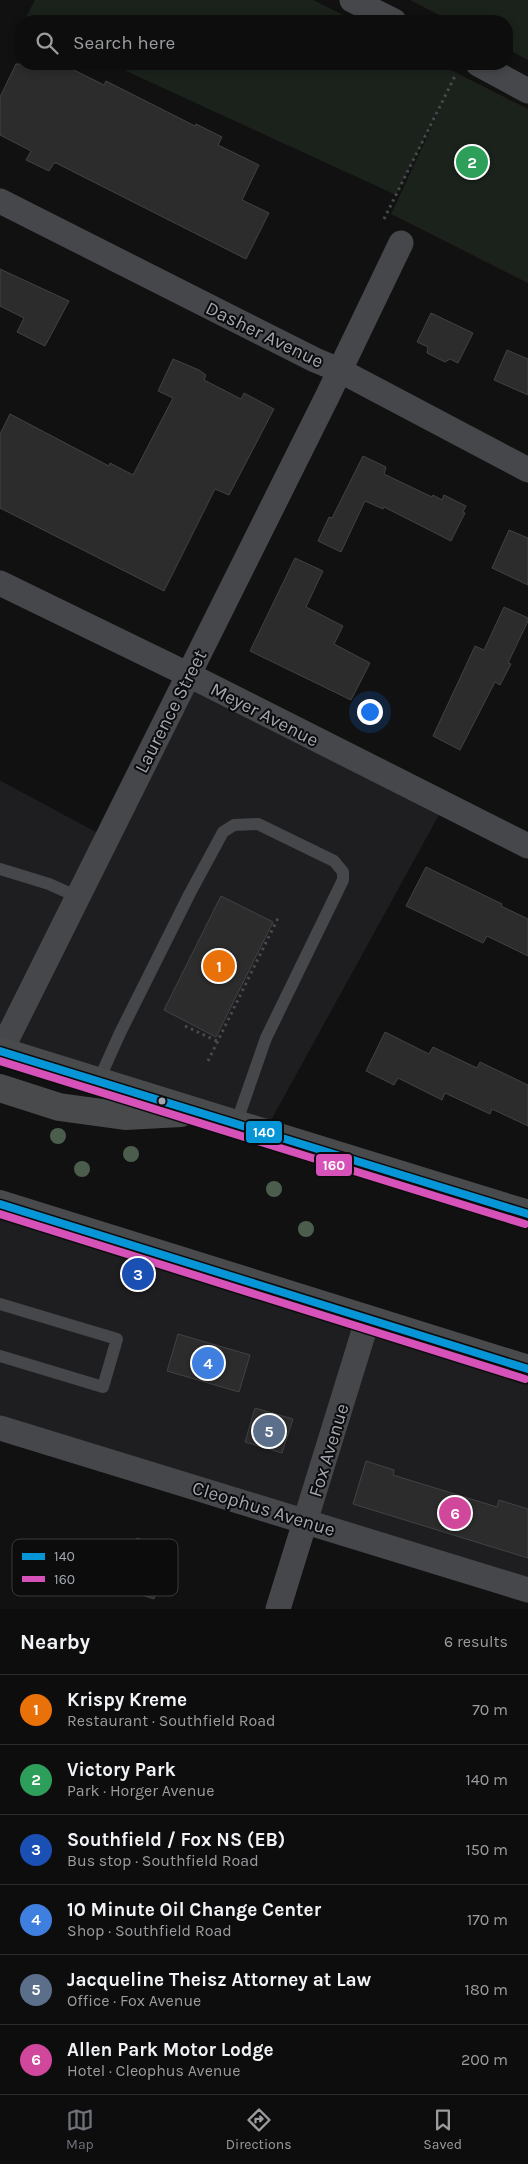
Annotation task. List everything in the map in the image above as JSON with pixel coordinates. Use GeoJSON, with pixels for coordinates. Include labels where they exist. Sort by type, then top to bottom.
{"type":"FeatureCollection","features":[{"type":"Feature","properties":{"kind":"highway"},"geometry":{"type":"LineString","coordinates":[[0,1051],[528,1214]]}},
{"type":"Feature","properties":{"kind":"highway"},"geometry":{"type":"LineString","coordinates":[[0,1088],[59,1107],[126,1116],[197,1112]]}},
{"type":"Feature","properties":{"kind":"highway"},"geometry":{"type":"LineString","coordinates":[[0,1204],[528,1369]]}},
{"type":"Feature","properties":{"kind":"highway"},"geometry":{"type":"LineString","coordinates":[[487,1356],[528,1354]]}},
{"type":"Feature","properties":{"kind":"street"},"geometry":{"type":"LineString","coordinates":[[352,0],[382,15]]}},
{"type":"Feature","properties":{"kind":"street"},"geometry":{"type":"LineString","coordinates":[[473,70],[528,90]]}},
{"type":"Feature","properties":{"kind":"street","name":"Dasher Avenue"},"geometry":{"type":"LineString","coordinates":[[0,201],[314,360],[339,370],[528,470]]}},
{"type":"Feature","properties":{"kind":"street","name":"Laurence Street"},"geometry":{"type":"LineString","coordinates":[[0,1051],[189,675],[401,243]]}},
{"type":"Feature","properties":{"kind":"street","name":"Meyer Avenue"},"geometry":{"type":"LineString","coordinates":[[0,583],[189,675],[528,846]]}},
{"type":"Feature","properties":{"kind":"street","name":"Fox Avenue"},"geometry":{"type":"LineString","coordinates":[[278,1609],[368,1318]]}},
{"type":"Feature","properties":{"kind":"street","name":"Cleophus Avenue"},"geometry":{"type":"LineString","coordinates":[[0,1428],[528,1590]]}},
{"type":"Feature","properties":{"kind":"lane"},"geometry":{"type":"LineString","coordinates":[[98,1082],[164,945],[223,832],[234,825],[258,824],[334,862],[343,872],[343,880],[266,1038],[236,1124]]}},
{"type":"Feature","properties":{"kind":"lane"},"geometry":{"type":"LineString","coordinates":[[0,869],[49,884],[78,896]]}},
{"type":"Feature","properties":{"kind":"lane"},"geometry":{"type":"LineString","coordinates":[[0,1304],[117,1340],[103,1387],[0,1356]]}},
{"type":"Feature","properties":{"kind":"path"},"geometry":{"type":"LineString","coordinates":[[384,219],[466,70]]}},
{"type":"Feature","properties":{"kind":"path"},"geometry":{"type":"LineString","coordinates":[[208,1061],[279,916]]}},
{"type":"Feature","properties":{"kind":"path"},"geometry":{"type":"LineString","coordinates":[[185,1026],[217,1042]]}},
{"type":"Feature","properties":{"kind":"shaded area"},"geometry":{"type":"Polygon","coordinates":[[[35,0],[313,0],[343,15],[27,15],[35,0]]]}},
{"type":"Feature","properties":{"kind":"shaded area"},"geometry":{"type":"Polygon","coordinates":[[[410,0],[528,0],[528,60],[513,52],[513,15],[439,15],[410,0]]]}},
{"type":"Feature","properties":{"kind":"shaded area"},"geometry":{"type":"Polygon","coordinates":[[[124,70],[451,70],[528,109],[528,283],[391,214],[443,103],[396,195],[124,70]]]}},
{"type":"Feature","properties":{"kind":"shaded area"},"geometry":{"type":"Polygon","coordinates":[[[189,675],[445,804],[264,1133],[0,1051],[0,782],[107,838],[189,675]]]}},
{"type":"Feature","properties":{"kind":"shaded area"},"geometry":{"type":"Polygon","coordinates":[[[0,1204],[528,1369],[528,1590],[0,1428],[0,1204]]]}},
{"type":"Feature","properties":{"kind":"building"},"geometry":{"type":"Polygon","coordinates":[[[15,66],[15,70],[74,70],[104,85],[106,81],[195,126],[196,124],[222,137],[218,145],[259,165],[242,200],[269,213],[246,259],[56,163],[54,163],[49,171],[26,160],[31,151],[0,135],[0,97],[15,66]]]}},
{"type":"Feature","properties":{"kind":"building"},"geometry":{"type":"Polygon","coordinates":[[[0,269],[69,301],[45,346],[17,332],[24,318],[0,306],[0,269]]]}},
{"type":"Feature","properties":{"kind":"building"},"geometry":{"type":"Polygon","coordinates":[[[431,313],[473,333],[458,363],[450,359],[445,362],[427,353],[428,347],[417,342],[431,313]]]}},
{"type":"Feature","properties":{"kind":"building"},"geometry":{"type":"Polygon","coordinates":[[[507,350],[528,359],[528,395],[494,380],[507,350]]]}},
{"type":"Feature","properties":{"kind":"building"},"geometry":{"type":"Polygon","coordinates":[[[173,359],[199,370],[206,375],[204,380],[241,399],[244,393],[274,409],[229,495],[215,489],[164,591],[0,508],[0,434],[10,414],[109,466],[110,463],[133,475],[173,398],[158,391],[173,359]]]}},
{"type":"Feature","properties":{"kind":"building"},"geometry":{"type":"Polygon","coordinates":[[[363,456],[386,467],[384,474],[432,497],[433,495],[442,500],[444,495],[466,506],[463,512],[465,513],[451,541],[384,507],[383,509],[365,501],[341,552],[318,541],[329,517],[332,518],[363,456]]]}},
{"type":"Feature","properties":{"kind":"building"},"geometry":{"type":"Polygon","coordinates":[[[509,530],[528,538],[528,585],[492,568],[509,530]]]}},
{"type":"Feature","properties":{"kind":"building"},"geometry":{"type":"Polygon","coordinates":[[[295,558],[323,571],[306,607],[343,626],[334,644],[370,663],[351,700],[250,651],[295,558]]]}},
{"type":"Feature","properties":{"kind":"building"},"geometry":{"type":"Polygon","coordinates":[[[504,607],[528,618],[528,621],[508,663],[511,664],[500,685],[495,682],[460,750],[433,736],[475,646],[484,650],[504,607]]]}},
{"type":"Feature","properties":{"kind":"building"},"geometry":{"type":"Polygon","coordinates":[[[426,867],[502,904],[501,906],[528,919],[528,956],[487,936],[483,943],[406,906],[426,867]]]}},
{"type":"Feature","properties":{"kind":"building"},"geometry":{"type":"Polygon","coordinates":[[[221,896],[273,922],[216,1037],[164,1010],[221,896]]]}},
{"type":"Feature","properties":{"kind":"building"},"geometry":{"type":"Polygon","coordinates":[[[385,1032],[429,1054],[433,1047],[477,1068],[480,1062],[528,1085],[528,1126],[492,1109],[490,1114],[445,1093],[442,1100],[398,1078],[394,1085],[366,1071],[385,1032]]]}},
{"type":"Feature","properties":{"kind":"building"},"geometry":{"type":"Polygon","coordinates":[[[178,1334],[250,1355],[239,1392],[167,1371],[178,1334]]]}},
{"type":"Feature","properties":{"kind":"building"},"geometry":{"type":"Polygon","coordinates":[[[255,1408],[293,1419],[282,1453],[245,1442],[255,1408]]]}},
{"type":"Feature","properties":{"kind":"building"},"geometry":{"type":"Polygon","coordinates":[[[366,1461],[394,1470],[393,1475],[497,1507],[499,1500],[528,1509],[528,1558],[353,1504],[366,1461]]]}},
{"type":"Feature","properties":{"kind":"transit line","name":"140"},"geometry":{"type":"LineString","coordinates":[[0,1051],[528,1214]]}},
{"type":"Feature","properties":{"kind":"transit line","name":"160"},"geometry":{"type":"LineString","coordinates":[[0,1061],[525,1224]]}},
{"type":"Feature","properties":{"kind":"transit line","name":"140"},"geometry":{"type":"LineString","coordinates":[[0,1204],[528,1369]]}},
{"type":"Feature","properties":{"kind":"transit line","name":"160"},"geometry":{"type":"LineString","coordinates":[[0,1214],[525,1379]]}},
{"type":"Feature","properties":{"kind":"place","name":"Victory Park"},"geometry":{"type":"Point","coordinates":[472,162]}},
{"type":"Feature","properties":{"kind":"place","name":"Krispy Kreme"},"geometry":{"type":"Point","coordinates":[219,966]}},
{"type":"Feature","properties":{"kind":"place","name":"Southfield / Fox NS (EB)"},"geometry":{"type":"Point","coordinates":[138,1274]}},
{"type":"Feature","properties":{"kind":"place","name":"10 Minute Oil Change Center"},"geometry":{"type":"Point","coordinates":[208,1363]}},
{"type":"Feature","properties":{"kind":"place","name":"Jacqueline Theisz Attorney at Law"},"geometry":{"type":"Point","coordinates":[269,1431]}},
{"type":"Feature","properties":{"kind":"place","name":"Allen Park Motor Lodge"},"geometry":{"type":"Point","coordinates":[455,1513]}}]}
